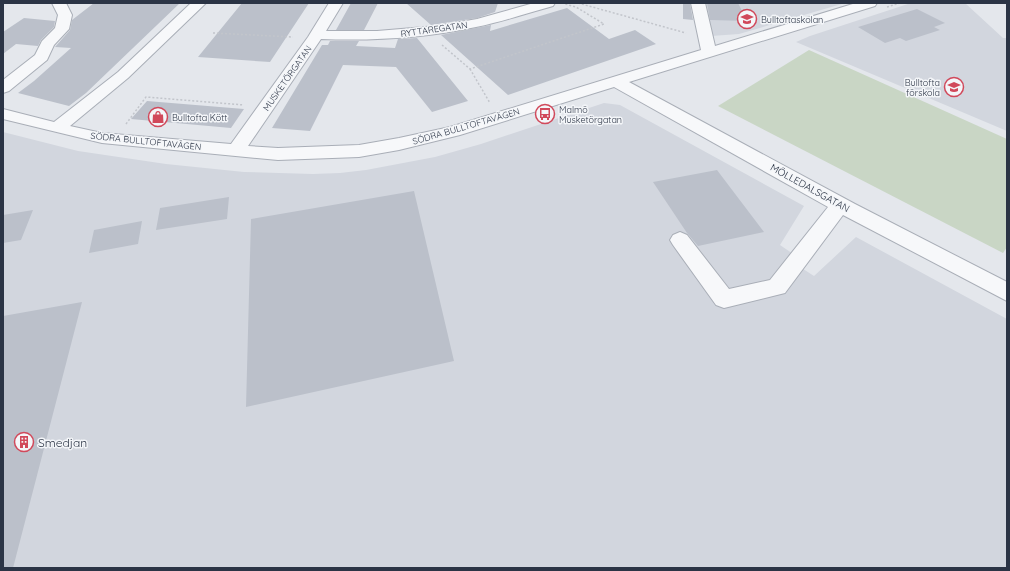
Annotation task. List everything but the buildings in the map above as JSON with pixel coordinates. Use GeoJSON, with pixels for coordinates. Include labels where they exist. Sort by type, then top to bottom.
{"type":"FeatureCollection","features":[{"type":"Feature","properties":{"kind":"street"},"geometry":{"type":"LineString","coordinates":[[3,88],[42,57],[47,44],[62,29],[64,15],[59,5],[60,3]]}},
{"type":"Feature","properties":{"kind":"street"},"geometry":{"type":"LineString","coordinates":[[57,128],[124,75],[199,3]]}},
{"type":"Feature","properties":{"kind":"street","name":"MUSKETÖRGATAN"},"geometry":{"type":"LineString","coordinates":[[235,151],[316,37],[336,3]]}},
{"type":"Feature","properties":{"kind":"street","name":"RYTTAREGATAN"},"geometry":{"type":"LineString","coordinates":[[316,37],[363,36],[427,31],[478,22],[548,3]]}},
{"type":"Feature","properties":{"kind":"street"},"geometry":{"type":"LineString","coordinates":[[698,3],[709,54]]}},
{"type":"Feature","properties":{"kind":"street","name":"SÖDRA BULLTOFTAVÄGEN"},"geometry":{"type":"LineString","coordinates":[[7,119],[102,138],[235,151],[278,154],[359,151],[448,133],[615,81],[709,54],[870,3]]}},
{"type":"Feature","properties":{"kind":"street","name":"MÖLLEDALSGATAN"},"geometry":{"type":"LineString","coordinates":[[615,81],[840,204],[1007,292]]}},
{"type":"Feature","properties":{"kind":"street"},"geometry":{"type":"LineString","coordinates":[[680,240],[724,299],[777,287],[840,204]]}},
{"type":"Feature","properties":{"kind":"path"},"geometry":{"type":"LineString","coordinates":[[470,70],[604,24],[576,7],[560,3]]}},
{"type":"Feature","properties":{"kind":"path"},"geometry":{"type":"LineString","coordinates":[[578,3],[678,32],[704,34]]}},
{"type":"Feature","properties":{"kind":"path"},"geometry":{"type":"LineString","coordinates":[[427,31],[470,70],[499,117]]}},
{"type":"Feature","properties":{"kind":"path"},"geometry":{"type":"LineString","coordinates":[[213,33],[316,37]]}},
{"type":"Feature","properties":{"kind":"path"},"geometry":{"type":"LineString","coordinates":[[125,126],[146,97],[266,107]]}},
{"type":"Feature","properties":{"kind":"shaded area","name":"Bulltoftaskolan"},"geometry":{"type":"Polygon","coordinates":[[[698,3],[845,3],[739,34],[711,36],[698,3]]]}},
{"type":"Feature","properties":{"kind":"shaded area","name":"Bulltofta förskola"},"geometry":{"type":"Polygon","coordinates":[[[911,3],[965,3],[1003,38],[1007,38],[1007,131],[796,42],[911,3]]]}},
{"type":"Feature","properties":{"kind":"shaded area"},"geometry":{"type":"Polygon","coordinates":[[[604,103],[620,105],[804,206],[780,245],[802,260],[797,265],[814,276],[856,237],[1007,319],[1007,568],[3,568],[3,132],[78,151],[166,164],[244,172],[313,174],[340,173],[366,170],[435,157],[481,144],[604,103]]]}},
{"type":"Feature","properties":{"kind":"green space"},"geometry":{"type":"Polygon","coordinates":[[[809,50],[1007,139],[1007,247],[1003,253],[718,106],[809,50]]]}},
{"type":"Feature","properties":{"kind":"place","name":"Bulltoftaskolan"},"geometry":{"type":"Point","coordinates":[747,19]}},
{"type":"Feature","properties":{"kind":"place","name":"Bulltofta förskola"},"geometry":{"type":"Point","coordinates":[954,87]}},
{"type":"Feature","properties":{"kind":"place","name":"Malmö Musketörgatan"},"geometry":{"type":"Point","coordinates":[545,114]}},
{"type":"Feature","properties":{"kind":"place","name":"Bulltofta Kött"},"geometry":{"type":"Point","coordinates":[158,117]}},
{"type":"Feature","properties":{"kind":"place","name":"Smedjan"},"geometry":{"type":"Point","coordinates":[24,442]}}]}
